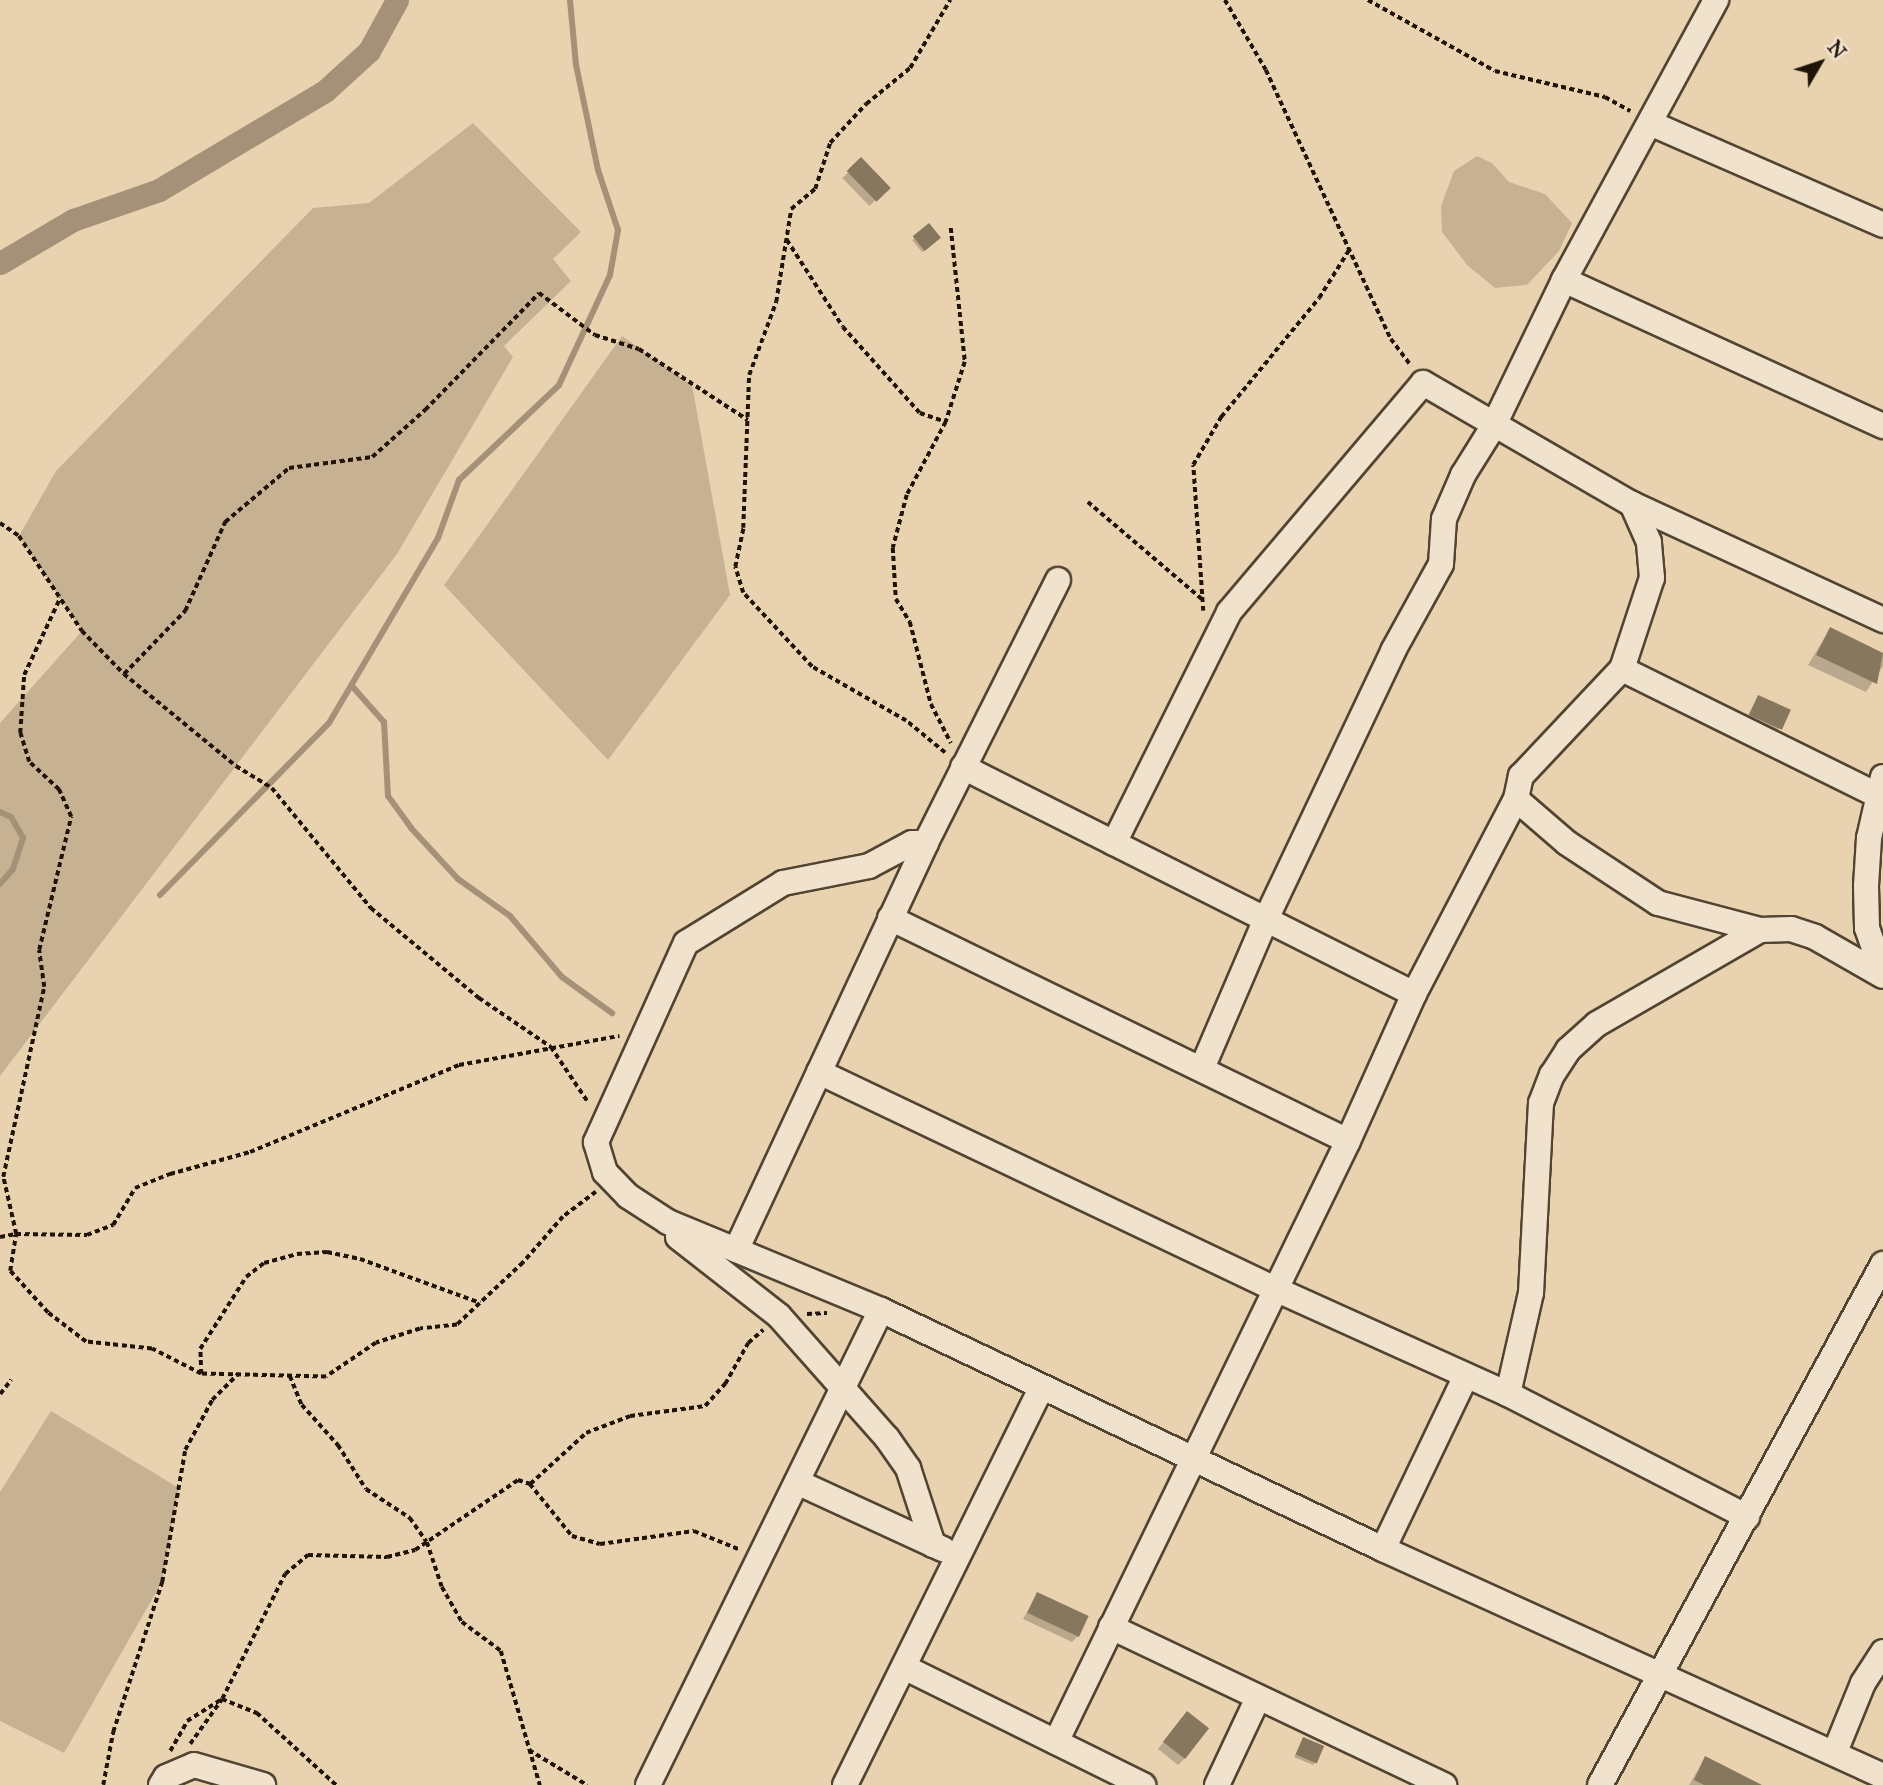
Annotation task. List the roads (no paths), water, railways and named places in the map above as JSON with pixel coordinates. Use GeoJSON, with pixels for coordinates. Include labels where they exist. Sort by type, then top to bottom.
{"type":"FeatureCollection","features":[{"type":"Feature","properties":{"kind":"street"},"geometry":{"type":"LineString","coordinates":[[1203,1066],[1266,919],[1393,651],[1441,564],[1444,519],[1463,475],[1493,427],[1564,280],[1716,0]]}},
{"type":"Feature","properties":{"kind":"street"},"geometry":{"type":"LineString","coordinates":[[1650,123],[1883,225]]}},
{"type":"Feature","properties":{"kind":"street"},"geometry":{"type":"LineString","coordinates":[[1564,280],[1883,426]]}},
{"type":"Feature","properties":{"kind":"street"},"geometry":{"type":"LineString","coordinates":[[1114,843],[1204,655],[1229,612],[1423,383],[1493,427],[1632,504],[1883,620]]}},
{"type":"Feature","properties":{"kind":"street"},"geometry":{"type":"LineString","coordinates":[[1056,1742],[1273,1288],[1348,1141],[1414,994],[1516,799],[1521,776],[1546,746],[1622,670],[1652,579],[1649,542],[1632,504]]}},
{"type":"Feature","properties":{"kind":"street"},"geometry":{"type":"LineString","coordinates":[[736,1250],[926,843],[1058,580]]}},
{"type":"Feature","properties":{"kind":"street"},"geometry":{"type":"LineString","coordinates":[[1622,670],[1880,786],[1869,838],[1867,928],[1883,975]]}},
{"type":"Feature","properties":{"kind":"street"},"geometry":{"type":"LineString","coordinates":[[963,767],[1414,994]]}},
{"type":"Feature","properties":{"kind":"street"},"geometry":{"type":"LineString","coordinates":[[1516,799],[1567,843],[1658,903],[1760,930],[1791,929],[1815,937],[1883,975]]}},
{"type":"Feature","properties":{"kind":"street"},"geometry":{"type":"LineString","coordinates":[[926,843],[912,843],[869,866],[783,883],[691,937],[596,1142],[620,1188],[637,1210],[779,1316],[844,1389],[908,1468],[933,1545]]}},
{"type":"Feature","properties":{"kind":"street"},"geometry":{"type":"LineString","coordinates":[[890,918],[1203,1066],[1348,1141]]}},
{"type":"Feature","properties":{"kind":"street"},"geometry":{"type":"LineString","coordinates":[[1508,1394],[1531,1293],[1541,1103],[1552,1075],[1568,1050],[1597,1024],[1760,930]]}},
{"type":"Feature","properties":{"kind":"street"},"geometry":{"type":"LineString","coordinates":[[819,1072],[1273,1288],[1508,1394],[1747,1517]]}},
{"type":"Feature","properties":{"kind":"street"},"geometry":{"type":"LineString","coordinates":[[620,1188],[668,1223],[881,1310],[1382,1549],[1660,1671],[1883,1776]]}},
{"type":"Feature","properties":{"kind":"street"},"geometry":{"type":"LineString","coordinates":[[1600,1785],[1883,1264]]}},
{"type":"Feature","properties":{"kind":"street"},"geometry":{"type":"LineString","coordinates":[[648,1785],[881,1310]]}},
{"type":"Feature","properties":{"kind":"street"},"geometry":{"type":"LineString","coordinates":[[1382,1549],[1466,1376]]}},
{"type":"Feature","properties":{"kind":"street"},"geometry":{"type":"LineString","coordinates":[[845,1785],[1042,1387]]}},
{"type":"Feature","properties":{"kind":"street"},"geometry":{"type":"LineString","coordinates":[[797,1482],[960,1556]]}},
{"type":"Feature","properties":{"kind":"street"},"geometry":{"type":"LineString","coordinates":[[1111,1627],[1412,1778],[1444,1785]]}},
{"type":"Feature","properties":{"kind":"street"},"geometry":{"type":"LineString","coordinates":[[1835,1752],[1863,1683],[1883,1652]]}},
{"type":"Feature","properties":{"kind":"street"},"geometry":{"type":"LineString","coordinates":[[904,1667],[1143,1785]]}},
{"type":"Feature","properties":{"kind":"street"},"geometry":{"type":"LineString","coordinates":[[1217,1785],[1258,1699]]}},
{"type":"Feature","properties":{"kind":"street"},"geometry":{"type":"LineString","coordinates":[[164,1775],[194,1765],[263,1785]]}},
{"type":"Feature","properties":{"kind":"waterway"},"geometry":{"type":"LineString","coordinates":[[0,263],[73,220],[159,190],[325,91],[369,51],[397,0]]}},
{"type":"Feature","properties":{"kind":"waterway"},"geometry":{"type":"LineString","coordinates":[[160,895],[329,723],[438,538],[459,480],[559,385],[610,275],[618,230],[598,170],[576,65],[570,0]]}},
{"type":"Feature","properties":{"kind":"waterway"},"geometry":{"type":"LineString","coordinates":[[352,686],[384,722],[388,796],[411,828],[458,879],[510,916],[562,977],[612,1013]]}},
{"type":"Feature","properties":{"kind":"waterway"},"geometry":{"type":"LineString","coordinates":[[0,812],[11,817],[23,838],[13,869],[0,884]]}}]}
